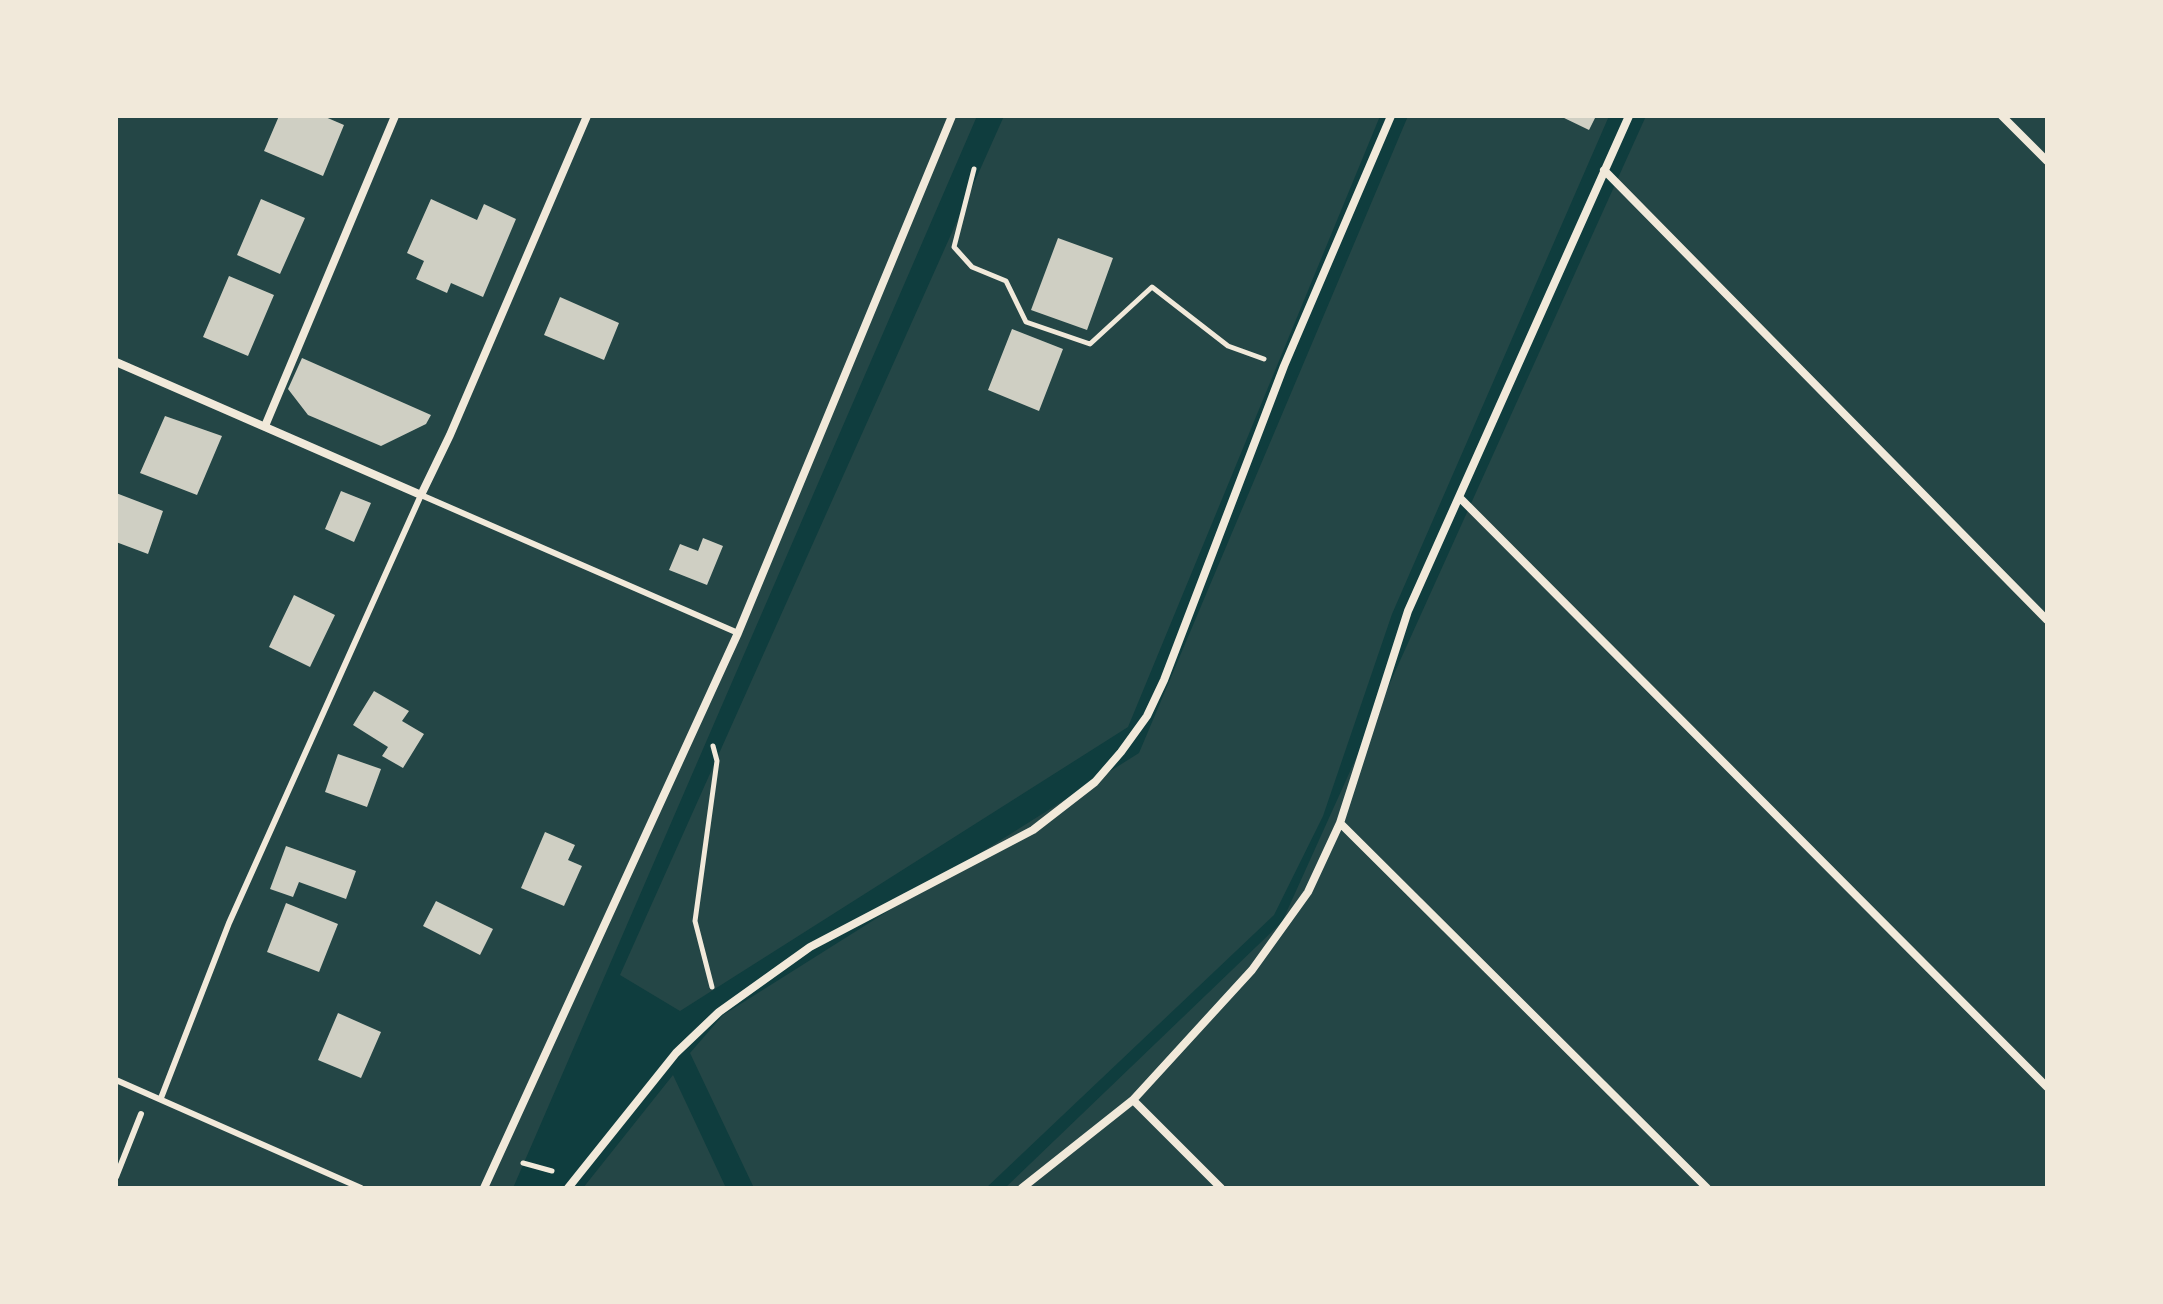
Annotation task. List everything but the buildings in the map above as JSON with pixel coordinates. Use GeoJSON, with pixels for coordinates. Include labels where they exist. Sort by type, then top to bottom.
{"type":"FeatureCollection","features":[{"type":"Feature","properties":{"kind":"street"},"geometry":{"type":"LineString","coordinates":[[265,426],[395,116]]}},
{"type":"Feature","properties":{"kind":"street"},"geometry":{"type":"LineString","coordinates":[[116,362],[421,495],[450,435],[587,116]]}},
{"type":"Feature","properties":{"kind":"street"},"geometry":{"type":"LineString","coordinates":[[484,1188],[738,633],[952,116]]}},
{"type":"Feature","properties":{"kind":"street"},"geometry":{"type":"LineString","coordinates":[[568,1188],[676,1053],[719,1012],[810,947],[1033,830],[1095,782],[1121,752],[1147,716],[1164,680],[1284,366],[1391,116]]}},
{"type":"Feature","properties":{"kind":"street"},"geometry":{"type":"LineString","coordinates":[[1022,1188],[1133,1100],[1252,970],[1308,892],[1340,823],[1408,611],[1629,116]]}},
{"type":"Feature","properties":{"kind":"street"},"geometry":{"type":"LineString","coordinates":[[2002,116],[2047,161]]}},
{"type":"Feature","properties":{"kind":"street"},"geometry":{"type":"LineString","coordinates":[[1604,170],[2047,620]]}},
{"type":"Feature","properties":{"kind":"street"},"geometry":{"type":"LineString","coordinates":[[1459,497],[2047,1087]]}},
{"type":"Feature","properties":{"kind":"street"},"geometry":{"type":"LineString","coordinates":[[1340,823],[1707,1188]]}},
{"type":"Feature","properties":{"kind":"street"},"geometry":{"type":"LineString","coordinates":[[1133,1100],[1221,1188]]}},
{"type":"Feature","properties":{"kind":"lane"},"geometry":{"type":"LineString","coordinates":[[161,1098],[229,923],[421,495],[738,633]]}},
{"type":"Feature","properties":{"kind":"lane"},"geometry":{"type":"LineString","coordinates":[[116,1080],[361,1188]]}},
{"type":"Feature","properties":{"kind":"lane"},"geometry":{"type":"LineString","coordinates":[[116,1177],[141,1114]]}},
{"type":"Feature","properties":{"kind":"path"},"geometry":{"type":"LineString","coordinates":[[974,169],[954,247],[972,267],[1006,281],[1026,322],[1090,344],[1152,287],[1228,346],[1284,366]]}},
{"type":"Feature","properties":{"kind":"path"},"geometry":{"type":"LineString","coordinates":[[703,710],[717,761],[695,921],[719,1012]]}},
{"type":"Feature","properties":{"kind":"path"},"geometry":{"type":"LineString","coordinates":[[499,1157],[576,1178]]}},
{"type":"Feature","properties":{"kind":"shaded area"},"geometry":{"type":"Polygon","coordinates":[[[116,116],[977,116],[513,1188],[116,1188],[116,116]]]}},
{"type":"Feature","properties":{"kind":"shaded area"},"geometry":{"type":"Polygon","coordinates":[[[1004,116],[1380,116],[1128,727],[680,1011],[620,975],[1004,116]]]}},
{"type":"Feature","properties":{"kind":"shaded area"},"geometry":{"type":"Polygon","coordinates":[[[1408,116],[1609,116],[1392,614],[1323,816],[1274,915],[986,1188],[754,1188],[690,1053],[723,1015],[1139,753],[1408,116]]]}},
{"type":"Feature","properties":{"kind":"shaded area"},"geometry":{"type":"Polygon","coordinates":[[[1646,116],[2047,116],[2047,1188],[1005,1188],[1282,922],[1646,116]]]}},
{"type":"Feature","properties":{"kind":"shaded area"},"geometry":{"type":"Polygon","coordinates":[[[673,1075],[726,1188],[583,1188],[673,1075]]]}}]}
